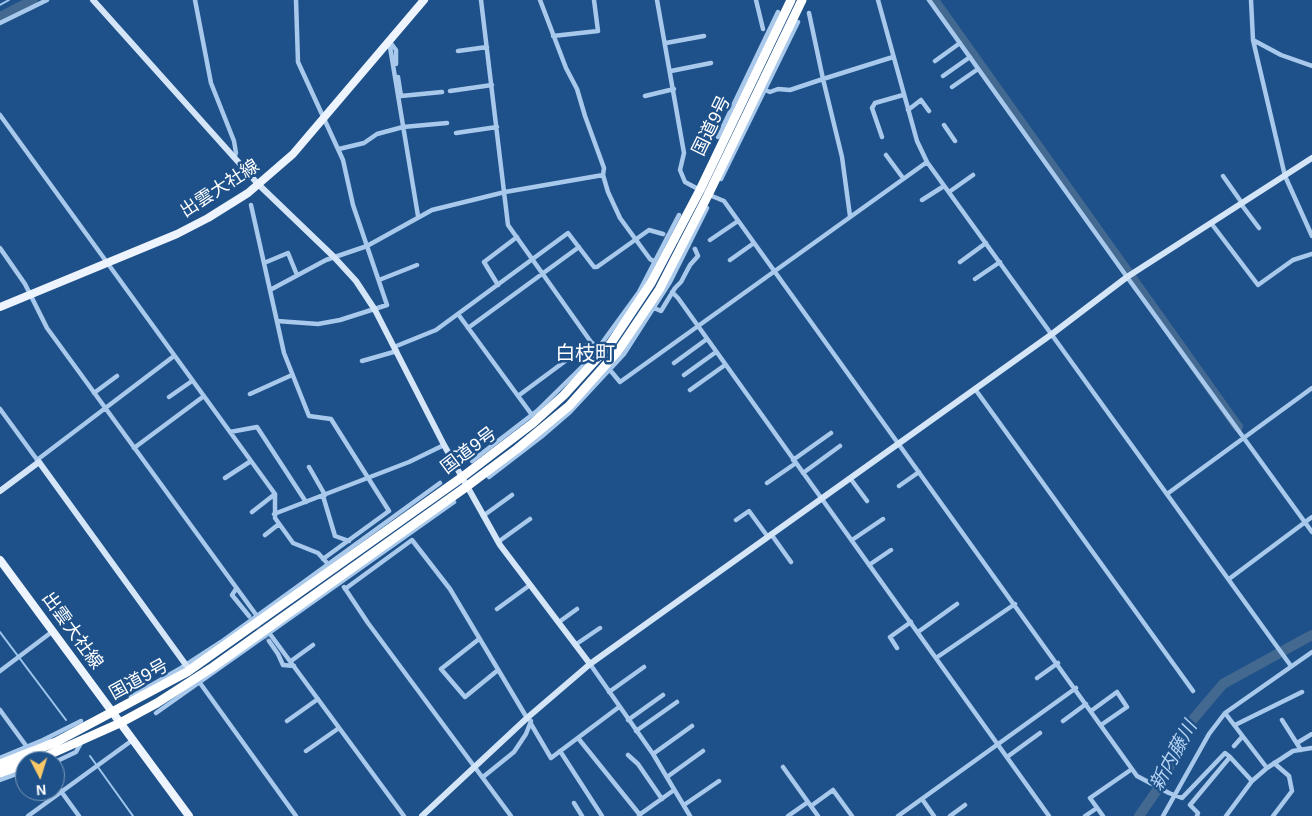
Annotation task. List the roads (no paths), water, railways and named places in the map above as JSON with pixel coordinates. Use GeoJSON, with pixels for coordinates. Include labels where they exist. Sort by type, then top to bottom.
{"type":"FeatureCollection","features":[{"type":"Feature","properties":{"kind":"highway","name":"国道9号"},"geometry":{"type":"LineString","coordinates":[[57,751],[120,723],[173,693],[277,626],[377,551],[522,449],[569,406],[618,351],[659,290],[699,218],[704,192],[720,138],[791,0]]}},
{"type":"Feature","properties":{"kind":"highway","name":"国道9号"},"geometry":{"type":"LineString","coordinates":[[2,770],[113,712],[136,696],[187,672],[296,591],[347,558],[461,478],[533,423],[574,385],[611,342],[639,302],[672,242],[704,192],[738,131],[802,0]]}},
{"type":"Feature","properties":{"kind":"highway"},"geometry":{"type":"LineString","coordinates":[[2,770],[15,767]]}},
{"type":"Feature","properties":{"kind":"main road","name":"出雲大社線"},"geometry":{"type":"LineString","coordinates":[[0,307],[176,234],[208,218],[258,184],[293,154],[424,0]]}},
{"type":"Feature","properties":{"kind":"main road","name":"出雲大社線"},"geometry":{"type":"LineString","coordinates":[[0,560],[189,816]]}},
{"type":"Feature","properties":{"kind":"street"},"geometry":{"type":"LineString","coordinates":[[0,23],[41,1],[47,0]]}},
{"type":"Feature","properties":{"kind":"street"},"geometry":{"type":"LineString","coordinates":[[93,0],[258,184],[334,257],[356,281],[374,308],[461,478],[498,542],[590,664],[653,754],[690,816]]}},
{"type":"Feature","properties":{"kind":"street"},"geometry":{"type":"LineString","coordinates":[[195,0],[211,83],[234,141],[236,153],[234,158]]}},
{"type":"Feature","properties":{"kind":"street"},"geometry":{"type":"LineString","coordinates":[[277,321],[318,324],[340,320],[374,308],[381,309],[387,305],[353,205],[339,149],[323,120],[298,62],[296,0]]}},
{"type":"Feature","properties":{"kind":"street"},"geometry":{"type":"LineString","coordinates":[[481,0],[506,192],[508,225],[592,342],[599,349]]}},
{"type":"Feature","properties":{"kind":"street"},"geometry":{"type":"LineString","coordinates":[[540,0],[553,36],[577,89],[584,116],[604,168],[603,176],[620,218],[650,259],[655,262]]}},
{"type":"Feature","properties":{"kind":"street"},"geometry":{"type":"LineString","coordinates":[[553,36],[598,31],[594,0]]}},
{"type":"Feature","properties":{"kind":"street"},"geometry":{"type":"LineString","coordinates":[[657,0],[684,153],[680,165],[681,177],[704,192],[724,201],[1076,688],[1132,769],[1144,780],[1182,798],[1225,753],[1252,781]]}},
{"type":"Feature","properties":{"kind":"street"},"geometry":{"type":"LineString","coordinates":[[756,0],[763,29]]}},
{"type":"Feature","properties":{"kind":"street"},"geometry":{"type":"LineString","coordinates":[[878,0],[917,142],[927,162],[1291,666]]}},
{"type":"Feature","properties":{"kind":"street"},"geometry":{"type":"LineString","coordinates":[[929,0],[1126,277],[1312,532]]}},
{"type":"Feature","properties":{"kind":"street"},"geometry":{"type":"LineString","coordinates":[[1251,0],[1252,40],[1285,176],[1312,236]]}},
{"type":"Feature","properties":{"kind":"street"},"geometry":{"type":"LineString","coordinates":[[720,138],[722,128],[778,12]]}},
{"type":"Feature","properties":{"kind":"street"},"geometry":{"type":"LineString","coordinates":[[809,13],[822,79],[842,157],[850,216]]}},
{"type":"Feature","properties":{"kind":"street"},"geometry":{"type":"LineString","coordinates":[[721,179],[798,22]]}},
{"type":"Feature","properties":{"kind":"street"},"geometry":{"type":"LineString","coordinates":[[666,43],[704,36]]}},
{"type":"Feature","properties":{"kind":"street"},"geometry":{"type":"LineString","coordinates":[[1252,40],[1281,55],[1312,66]]}},
{"type":"Feature","properties":{"kind":"street"},"geometry":{"type":"LineString","coordinates":[[389,41],[396,50],[395,59],[401,96],[442,92]]}},
{"type":"Feature","properties":{"kind":"street"},"geometry":{"type":"LineString","coordinates":[[389,41],[418,216]]}},
{"type":"Feature","properties":{"kind":"street"},"geometry":{"type":"LineString","coordinates":[[935,61],[960,43]]}},
{"type":"Feature","properties":{"kind":"street"},"geometry":{"type":"LineString","coordinates":[[759,51],[770,44]]}},
{"type":"Feature","properties":{"kind":"street"},"geometry":{"type":"LineString","coordinates":[[779,46],[780,58]]}},
{"type":"Feature","properties":{"kind":"street"},"geometry":{"type":"LineString","coordinates":[[458,51],[487,47]]}},
{"type":"Feature","properties":{"kind":"street"},"geometry":{"type":"LineString","coordinates":[[765,90],[770,92],[785,88],[790,90],[893,57]]}},
{"type":"Feature","properties":{"kind":"street"},"geometry":{"type":"LineString","coordinates":[[943,76],[970,57]]}},
{"type":"Feature","properties":{"kind":"street"},"geometry":{"type":"LineString","coordinates":[[671,71],[711,63]]}},
{"type":"Feature","properties":{"kind":"street"},"geometry":{"type":"LineString","coordinates":[[952,87],[978,69]]}},
{"type":"Feature","properties":{"kind":"street"},"geometry":{"type":"LineString","coordinates":[[450,91],[492,85]]}},
{"type":"Feature","properties":{"kind":"street"},"geometry":{"type":"LineString","coordinates":[[645,96],[674,89]]}},
{"type":"Feature","properties":{"kind":"street"},"geometry":{"type":"LineString","coordinates":[[882,137],[872,108],[875,103],[904,96]]}},
{"type":"Feature","properties":{"kind":"street"},"geometry":{"type":"LineString","coordinates":[[908,110],[921,100],[929,110]]}},
{"type":"Feature","properties":{"kind":"street"},"geometry":{"type":"LineString","coordinates":[[0,115],[275,494],[274,514],[293,543],[318,553],[328,564]]}},
{"type":"Feature","properties":{"kind":"street"},"geometry":{"type":"LineString","coordinates":[[339,149],[364,143],[377,134],[403,127],[447,123]]}},
{"type":"Feature","properties":{"kind":"street"},"geometry":{"type":"LineString","coordinates":[[944,125],[955,141]]}},
{"type":"Feature","properties":{"kind":"street"},"geometry":{"type":"LineString","coordinates":[[738,131],[747,126]]}},
{"type":"Feature","properties":{"kind":"street"},"geometry":{"type":"LineString","coordinates":[[456,133],[497,127]]}},
{"type":"Feature","properties":{"kind":"street"},"geometry":{"type":"LineString","coordinates":[[886,155],[903,178]]}},
{"type":"Feature","properties":{"kind":"street"},"geometry":{"type":"LineString","coordinates":[[422,816],[526,718],[590,664],[1052,334],[1126,277],[1312,158]]}},
{"type":"Feature","properties":{"kind":"street"},"geometry":{"type":"LineString","coordinates":[[610,370],[620,382],[839,227],[850,216],[927,162]]}},
{"type":"Feature","properties":{"kind":"street"},"geometry":{"type":"LineString","coordinates":[[270,290],[334,257],[367,246],[418,216],[432,210],[506,192],[603,176]]}},
{"type":"Feature","properties":{"kind":"street"},"geometry":{"type":"LineString","coordinates":[[949,192],[973,176]]}},
{"type":"Feature","properties":{"kind":"street"},"geometry":{"type":"LineString","coordinates":[[1223,176],[1241,204],[1260,228]]}},
{"type":"Feature","properties":{"kind":"street"},"geometry":{"type":"LineString","coordinates":[[922,200],[944,186]]}},
{"type":"Feature","properties":{"kind":"street"},"geometry":{"type":"LineString","coordinates":[[251,205],[277,321],[292,375],[309,416],[331,418],[389,511],[323,559]]}},
{"type":"Feature","properties":{"kind":"street"},"geometry":{"type":"LineString","coordinates":[[489,476],[570,412],[610,370],[654,308],[699,218],[707,208]]}},
{"type":"Feature","properties":{"kind":"street"},"geometry":{"type":"LineString","coordinates":[[472,461],[532,415],[577,374],[599,349],[639,292],[679,215]]}},
{"type":"Feature","properties":{"kind":"street"},"geometry":{"type":"LineString","coordinates":[[710,240],[738,221]]}},
{"type":"Feature","properties":{"kind":"street"},"geometry":{"type":"LineString","coordinates":[[1211,223],[1258,285],[1293,260],[1312,254]]}},
{"type":"Feature","properties":{"kind":"street"},"geometry":{"type":"LineString","coordinates":[[362,361],[396,349],[436,330],[568,233],[594,267],[597,267],[649,230],[663,234]]}},
{"type":"Feature","properties":{"kind":"street"},"geometry":{"type":"LineString","coordinates":[[498,284],[484,262],[517,237]]}},
{"type":"Feature","properties":{"kind":"street"},"geometry":{"type":"LineString","coordinates":[[663,247],[672,242]]}},
{"type":"Feature","properties":{"kind":"street"},"geometry":{"type":"LineString","coordinates":[[730,260],[754,243]]}},
{"type":"Feature","properties":{"kind":"street"},"geometry":{"type":"LineString","coordinates":[[960,262],[986,243]]}},
{"type":"Feature","properties":{"kind":"street"},"geometry":{"type":"LineString","coordinates":[[468,328],[580,247]]}},
{"type":"Feature","properties":{"kind":"street"},"geometry":{"type":"LineString","coordinates":[[0,248],[31,294],[47,328],[256,616]]}},
{"type":"Feature","properties":{"kind":"street"},"geometry":{"type":"LineString","coordinates":[[654,308],[661,311],[690,265],[698,256],[695,250]]}},
{"type":"Feature","properties":{"kind":"street"},"geometry":{"type":"LineString","coordinates":[[264,263],[288,253],[296,275]]}},
{"type":"Feature","properties":{"kind":"street"},"geometry":{"type":"LineString","coordinates":[[975,279],[1000,262]]}},
{"type":"Feature","properties":{"kind":"street"},"geometry":{"type":"LineString","coordinates":[[379,280],[417,265]]}},
{"type":"Feature","properties":{"kind":"street"},"geometry":{"type":"LineString","coordinates":[[639,292],[639,302]]}},
{"type":"Feature","properties":{"kind":"street"},"geometry":{"type":"LineString","coordinates":[[672,292],[1049,816]]}},
{"type":"Feature","properties":{"kind":"street"},"geometry":{"type":"LineString","coordinates":[[458,314],[532,415]]}},
{"type":"Feature","properties":{"kind":"street"},"geometry":{"type":"LineString","coordinates":[[674,363],[707,339]]}},
{"type":"Feature","properties":{"kind":"street"},"geometry":{"type":"LineString","coordinates":[[518,396],[592,342]]}},
{"type":"Feature","properties":{"kind":"street"},"geometry":{"type":"LineString","coordinates":[[684,375],[716,352]]}},
{"type":"Feature","properties":{"kind":"street"},"geometry":{"type":"LineString","coordinates":[[0,490],[104,407],[174,356]]}},
{"type":"Feature","properties":{"kind":"street"},"geometry":{"type":"LineString","coordinates":[[690,390],[725,365]]}},
{"type":"Feature","properties":{"kind":"street"},"geometry":{"type":"LineString","coordinates":[[574,385],[577,374]]}},
{"type":"Feature","properties":{"kind":"street"},"geometry":{"type":"LineString","coordinates":[[250,394],[292,375]]}},
{"type":"Feature","properties":{"kind":"street"},"geometry":{"type":"LineString","coordinates":[[94,393],[117,376]]}},
{"type":"Feature","properties":{"kind":"street"},"geometry":{"type":"LineString","coordinates":[[169,397],[192,381]]}},
{"type":"Feature","properties":{"kind":"street"},"geometry":{"type":"LineString","coordinates":[[1167,494],[1242,437],[1312,388]]}},
{"type":"Feature","properties":{"kind":"street"},"geometry":{"type":"LineString","coordinates":[[975,389],[1192,691]]}},
{"type":"Feature","properties":{"kind":"street"},"geometry":{"type":"LineString","coordinates":[[134,448],[204,396]]}},
{"type":"Feature","properties":{"kind":"street"},"geometry":{"type":"LineString","coordinates":[[0,409],[186,665]]}},
{"type":"Feature","properties":{"kind":"street"},"geometry":{"type":"LineString","coordinates":[[230,432],[257,427],[306,502]]}},
{"type":"Feature","properties":{"kind":"street"},"geometry":{"type":"LineString","coordinates":[[767,483],[831,433]]}},
{"type":"Feature","properties":{"kind":"street"},"geometry":{"type":"LineString","coordinates":[[274,514],[409,462],[444,445]]}},
{"type":"Feature","properties":{"kind":"street"},"geometry":{"type":"LineString","coordinates":[[490,455],[494,445]]}},
{"type":"Feature","properties":{"kind":"street"},"geometry":{"type":"LineString","coordinates":[[803,473],[840,446]]}},
{"type":"Feature","properties":{"kind":"street"},"geometry":{"type":"LineString","coordinates":[[225,478],[251,461]]}},
{"type":"Feature","properties":{"kind":"street"},"geometry":{"type":"LineString","coordinates":[[309,467],[324,495],[335,536],[349,541]]}},
{"type":"Feature","properties":{"kind":"street"},"geometry":{"type":"LineString","coordinates":[[900,486],[919,472]]}},
{"type":"Feature","properties":{"kind":"street"},"geometry":{"type":"LineString","coordinates":[[850,478],[867,501]]}},
{"type":"Feature","properties":{"kind":"street"},"geometry":{"type":"LineString","coordinates":[[136,696],[220,646],[256,616],[296,591],[328,564],[440,484]]}},
{"type":"Feature","properties":{"kind":"street"},"geometry":{"type":"LineString","coordinates":[[252,512],[275,494]]}},
{"type":"Feature","properties":{"kind":"street"},"geometry":{"type":"LineString","coordinates":[[483,516],[512,495]]}},
{"type":"Feature","properties":{"kind":"street"},"geometry":{"type":"LineString","coordinates":[[156,713],[373,560],[436,511],[454,502]]}},
{"type":"Feature","properties":{"kind":"street"},"geometry":{"type":"LineString","coordinates":[[736,520],[749,511],[790,562]]}},
{"type":"Feature","properties":{"kind":"street"},"geometry":{"type":"LineString","coordinates":[[397,514],[408,514]]}},
{"type":"Feature","properties":{"kind":"street"},"geometry":{"type":"LineString","coordinates":[[1229,579],[1312,517]]}},
{"type":"Feature","properties":{"kind":"street"},"geometry":{"type":"LineString","coordinates":[[498,542],[530,519]]}},
{"type":"Feature","properties":{"kind":"street"},"geometry":{"type":"LineString","coordinates":[[852,540],[883,519]]}},
{"type":"Feature","properties":{"kind":"street"},"geometry":{"type":"LineString","coordinates":[[265,535],[280,524]]}},
{"type":"Feature","properties":{"kind":"street"},"geometry":{"type":"LineString","coordinates":[[345,589],[412,540],[450,589],[478,639],[551,758],[619,707]]}},
{"type":"Feature","properties":{"kind":"street"},"geometry":{"type":"LineString","coordinates":[[347,558],[350,548]]}},
{"type":"Feature","properties":{"kind":"street"},"geometry":{"type":"LineString","coordinates":[[870,565],[891,550]]}},
{"type":"Feature","properties":{"kind":"street"},"geometry":{"type":"LineString","coordinates":[[373,560],[377,551]]}},
{"type":"Feature","properties":{"kind":"street"},"geometry":{"type":"LineString","coordinates":[[341,583],[373,630],[511,816]]}},
{"type":"Feature","properties":{"kind":"street"},"geometry":{"type":"LineString","coordinates":[[497,608],[530,585]]}},
{"type":"Feature","properties":{"kind":"street"},"geometry":{"type":"LineString","coordinates":[[236,588],[232,595],[249,616]]}},
{"type":"Feature","properties":{"kind":"street"},"geometry":{"type":"LineString","coordinates":[[918,632],[957,604]]}},
{"type":"Feature","properties":{"kind":"street"},"geometry":{"type":"LineString","coordinates":[[936,658],[1015,604]]}},
{"type":"Feature","properties":{"kind":"street"},"geometry":{"type":"LineString","coordinates":[[559,622],[577,609]]}},
{"type":"Feature","properties":{"kind":"street"},"geometry":{"type":"LineString","coordinates":[[897,648],[890,637],[910,622]]}},
{"type":"Feature","properties":{"kind":"street"},"geometry":{"type":"LineString","coordinates":[[575,645],[600,628]]}},
{"type":"Feature","properties":{"kind":"street"},"geometry":{"type":"LineString","coordinates":[[0,671],[54,631]]}},
{"type":"Feature","properties":{"kind":"street"},"geometry":{"type":"LineString","coordinates":[[270,634],[404,816]]}},
{"type":"Feature","properties":{"kind":"street"},"geometry":{"type":"LineString","coordinates":[[478,639],[441,669],[465,697],[498,670]]}},
{"type":"Feature","properties":{"kind":"street"},"geometry":{"type":"LineString","coordinates":[[269,642],[278,654],[282,665],[293,664],[313,645]]}},
{"type":"Feature","properties":{"kind":"street"},"geometry":{"type":"LineString","coordinates":[[1163,816],[1209,734],[1225,713],[1312,652]]}},
{"type":"Feature","properties":{"kind":"street"},"geometry":{"type":"LineString","coordinates":[[1036,678],[1058,663]]}},
{"type":"Feature","properties":{"kind":"street"},"geometry":{"type":"LineString","coordinates":[[609,692],[644,667]]}},
{"type":"Feature","properties":{"kind":"street"},"geometry":{"type":"LineString","coordinates":[[200,683],[296,816]]}},
{"type":"Feature","properties":{"kind":"street"},"geometry":{"type":"LineString","coordinates":[[898,816],[1076,688]]}},
{"type":"Feature","properties":{"kind":"street"},"geometry":{"type":"LineString","coordinates":[[1091,711],[1117,692],[1127,707],[1101,725]]}},
{"type":"Feature","properties":{"kind":"street"},"geometry":{"type":"LineString","coordinates":[[1235,725],[1302,692]]}},
{"type":"Feature","properties":{"kind":"street"},"geometry":{"type":"LineString","coordinates":[[173,693],[186,693]]}},
{"type":"Feature","properties":{"kind":"street"},"geometry":{"type":"LineString","coordinates":[[628,720],[663,695]]}},
{"type":"Feature","properties":{"kind":"street"},"geometry":{"type":"LineString","coordinates":[[287,722],[318,699]]}},
{"type":"Feature","properties":{"kind":"street"},"geometry":{"type":"LineString","coordinates":[[636,731],[677,702]]}},
{"type":"Feature","properties":{"kind":"street"},"geometry":{"type":"LineString","coordinates":[[1063,720],[1086,704]]}},
{"type":"Feature","properties":{"kind":"street"},"geometry":{"type":"LineString","coordinates":[[0,710],[27,747]]}},
{"type":"Feature","properties":{"kind":"street"},"geometry":{"type":"LineString","coordinates":[[1225,713],[1267,768]]}},
{"type":"Feature","properties":{"kind":"street"},"geometry":{"type":"LineString","coordinates":[[1282,720],[1301,750]]}},
{"type":"Feature","properties":{"kind":"street"},"geometry":{"type":"LineString","coordinates":[[0,758],[81,721]]}},
{"type":"Feature","properties":{"kind":"street"},"geometry":{"type":"LineString","coordinates":[[483,777],[514,752],[531,724]]}},
{"type":"Feature","properties":{"kind":"street"},"geometry":{"type":"LineString","coordinates":[[653,754],[692,726]]}},
{"type":"Feature","properties":{"kind":"street"},"geometry":{"type":"LineString","coordinates":[[306,751],[339,728]]}},
{"type":"Feature","properties":{"kind":"street"},"geometry":{"type":"LineString","coordinates":[[1007,757],[1040,733]]}},
{"type":"Feature","properties":{"kind":"street"},"geometry":{"type":"LineString","coordinates":[[1297,743],[1312,734]]}},
{"type":"Feature","properties":{"kind":"street"},"geometry":{"type":"LineString","coordinates":[[1234,746],[1242,736]]}},
{"type":"Feature","properties":{"kind":"street"},"geometry":{"type":"LineString","coordinates":[[578,738],[639,815],[674,790]]}},
{"type":"Feature","properties":{"kind":"street"},"geometry":{"type":"LineString","coordinates":[[65,790],[134,739]]}},
{"type":"Feature","properties":{"kind":"street"},"geometry":{"type":"LineString","coordinates":[[43,740],[56,742]]}},
{"type":"Feature","properties":{"kind":"street"},"geometry":{"type":"LineString","coordinates":[[65,757],[76,752],[82,740]]}},
{"type":"Feature","properties":{"kind":"street"},"geometry":{"type":"LineString","coordinates":[[1226,816],[1252,781],[1267,768],[1293,751],[1312,748]]}},
{"type":"Feature","properties":{"kind":"street"},"geometry":{"type":"LineString","coordinates":[[560,751],[602,816]]}},
{"type":"Feature","properties":{"kind":"street"},"geometry":{"type":"LineString","coordinates":[[667,777],[703,751]]}},
{"type":"Feature","properties":{"kind":"street"},"geometry":{"type":"LineString","coordinates":[[628,755],[638,764],[662,798]]}},
{"type":"Feature","properties":{"kind":"street"},"geometry":{"type":"LineString","coordinates":[[1197,816],[1198,813],[1190,805],[1230,758]]}},
{"type":"Feature","properties":{"kind":"street"},"geometry":{"type":"LineString","coordinates":[[1272,816],[1292,791],[1289,776],[1274,764]]}},
{"type":"Feature","properties":{"kind":"street"},"geometry":{"type":"LineString","coordinates":[[783,768],[818,816]]}},
{"type":"Feature","properties":{"kind":"street"},"geometry":{"type":"LineString","coordinates":[[1103,816],[1090,798],[1132,769]]}},
{"type":"Feature","properties":{"kind":"street"},"geometry":{"type":"LineString","coordinates":[[0,780],[2,770]]}},
{"type":"Feature","properties":{"kind":"street"},"geometry":{"type":"LineString","coordinates":[[0,780],[15,775]]}},
{"type":"Feature","properties":{"kind":"street"},"geometry":{"type":"LineString","coordinates":[[684,806],[718,781]]}},
{"type":"Feature","properties":{"kind":"street"},"geometry":{"type":"LineString","coordinates":[[788,816],[834,790],[852,816]]}},
{"type":"Feature","properties":{"kind":"street"},"geometry":{"type":"LineString","coordinates":[[65,796],[79,816]]}},
{"type":"Feature","properties":{"kind":"street"},"geometry":{"type":"LineString","coordinates":[[922,799],[934,816]]}},
{"type":"Feature","properties":{"kind":"street"},"geometry":{"type":"LineString","coordinates":[[28,816],[49,801]]}},
{"type":"Feature","properties":{"kind":"street"},"geometry":{"type":"LineString","coordinates":[[574,803],[582,816]]}},
{"type":"Feature","properties":{"kind":"street"},"geometry":{"type":"LineString","coordinates":[[950,816],[965,805]]}},
{"type":"Feature","properties":{"kind":"street"},"geometry":{"type":"LineString","coordinates":[[1085,816],[1097,808]]}},
{"type":"Feature","properties":{"kind":"waterway"},"geometry":{"type":"LineString","coordinates":[[0,5],[9,0]]}},
{"type":"Feature","properties":{"kind":"waterway"},"geometry":{"type":"LineString","coordinates":[[0,17],[33,0]]}},
{"type":"Feature","properties":{"kind":"waterway"},"geometry":{"type":"LineString","coordinates":[[934,0],[1238,427]]}},
{"type":"Feature","properties":{"kind":"waterway"},"geometry":{"type":"LineString","coordinates":[[0,632],[66,720]]}},
{"type":"Feature","properties":{"kind":"waterway","name":"新内藤川"},"geometry":{"type":"LineString","coordinates":[[1139,816],[1162,783],[1189,724],[1223,684],[1312,635]]}},
{"type":"Feature","properties":{"kind":"waterway"},"geometry":{"type":"LineString","coordinates":[[90,756],[133,816]]}},
{"type":"Feature","properties":{"kind":"tunnel"},"geometry":{"type":"LineString","coordinates":[[663,234],[695,249]]}},
{"type":"Feature","properties":{"kind":"tunnel"},"geometry":{"type":"LineString","coordinates":[[249,616],[269,641]]}},
{"type":"Feature","properties":{"kind":"district","name":"白枝町"},"geometry":{"type":"Point","coordinates":[585,354]}}]}
